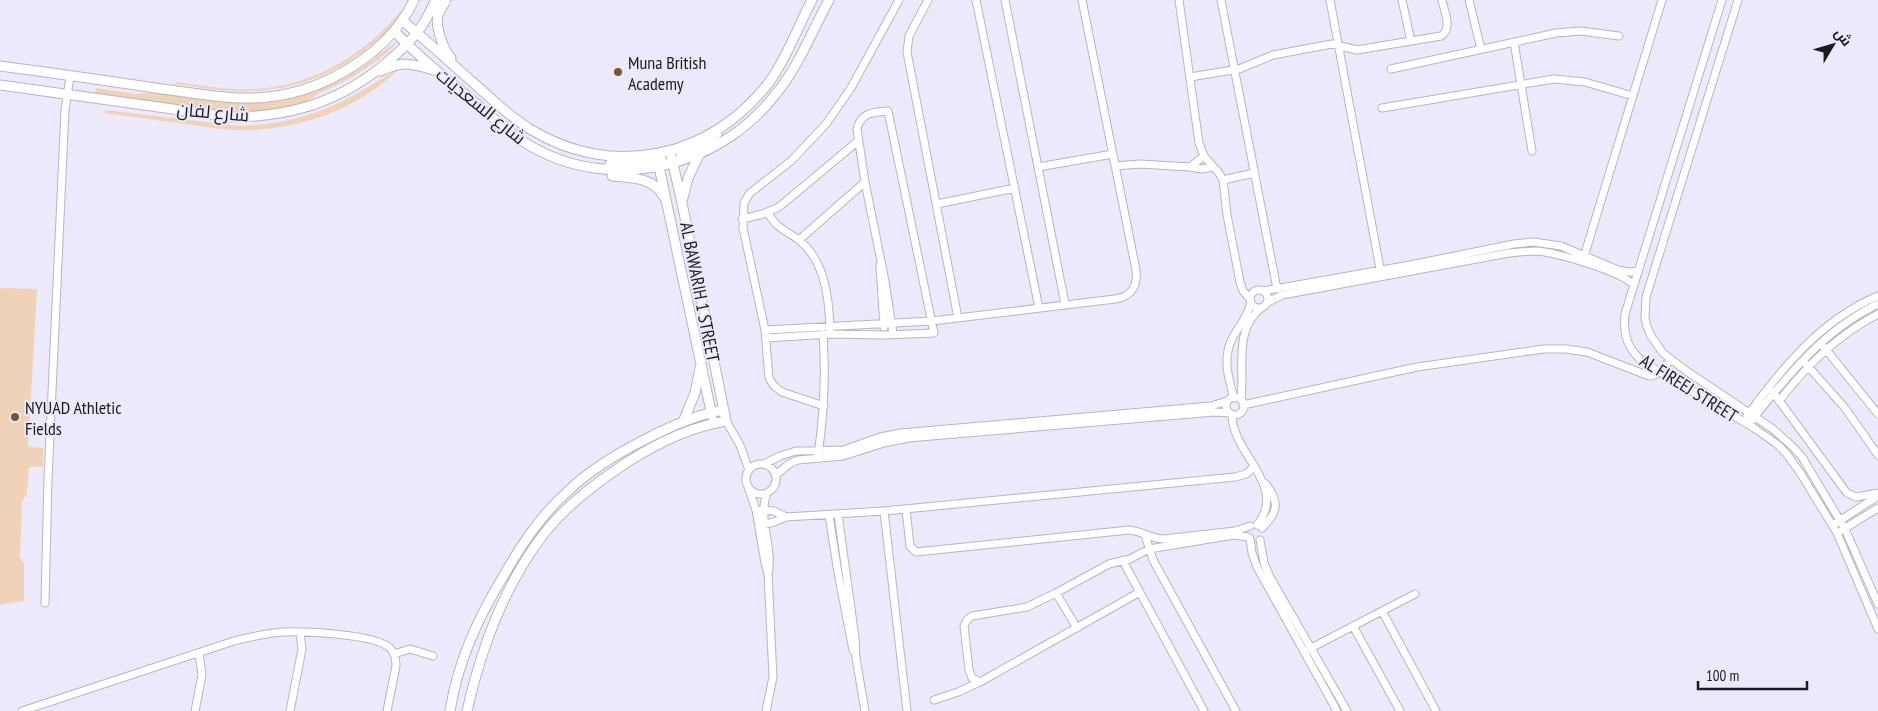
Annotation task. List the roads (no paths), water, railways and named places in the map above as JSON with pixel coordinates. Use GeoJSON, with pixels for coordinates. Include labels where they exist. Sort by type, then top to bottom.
{"type":"FeatureCollection","features":[{"type":"Feature","properties":{"kind":"street"},"geometry":{"type":"LineString","coordinates":[[403,21],[414,0]]}},
{"type":"Feature","properties":{"kind":"street"},"geometry":{"type":"LineString","coordinates":[[417,33],[436,0]]}},
{"type":"Feature","properties":{"kind":"street"},"geometry":{"type":"LineString","coordinates":[[446,0],[438,19],[444,48],[475,84]]}},
{"type":"Feature","properties":{"kind":"street"},"geometry":{"type":"LineString","coordinates":[[672,158],[707,143],[715,136],[719,129],[748,105],[771,80],[812,0]]}},
{"type":"Feature","properties":{"kind":"street","name":"شارع السعديات"},"geometry":{"type":"LineString","coordinates":[[394,31],[437,72],[510,133],[537,149],[560,160],[580,166],[617,171],[641,170],[658,161],[698,154],[730,137],[747,125],[775,96],[786,81],[829,0]]}},
{"type":"Feature","properties":{"kind":"street"},"geometry":{"type":"LineString","coordinates":[[824,406],[786,394],[774,386],[768,374],[765,330],[742,219],[745,200],[750,192],[791,161],[826,124],[851,88],[898,0]]}},
{"type":"Feature","properties":{"kind":"street"},"geometry":{"type":"LineString","coordinates":[[928,0],[909,36],[906,48],[958,318]]}},
{"type":"Feature","properties":{"kind":"street"},"geometry":{"type":"LineString","coordinates":[[976,0],[1039,308]]}},
{"type":"Feature","properties":{"kind":"street"},"geometry":{"type":"LineString","coordinates":[[1005,0],[1065,304]]}},
{"type":"Feature","properties":{"kind":"street"},"geometry":{"type":"LineString","coordinates":[[765,330],[932,321],[1123,298],[1130,293],[1136,283],[1136,270],[1082,0]]}},
{"type":"Feature","properties":{"kind":"street"},"geometry":{"type":"LineString","coordinates":[[1179,0],[1198,137],[1204,156],[1223,180],[1226,216],[1240,282],[1250,301],[1255,307],[1261,308]]}},
{"type":"Feature","properties":{"kind":"street"},"geometry":{"type":"LineString","coordinates":[[1221,0],[1277,289]]}},
{"type":"Feature","properties":{"kind":"street"},"geometry":{"type":"LineString","coordinates":[[1330,0],[1381,273]]}},
{"type":"Feature","properties":{"kind":"street"},"geometry":{"type":"LineString","coordinates":[[1402,0],[1411,41]]}},
{"type":"Feature","properties":{"kind":"street"},"geometry":{"type":"LineString","coordinates":[[1190,77],[1235,70],[1273,55],[1332,44],[1357,50],[1441,36],[1445,33],[1448,26],[1442,0]]}},
{"type":"Feature","properties":{"kind":"street"},"geometry":{"type":"LineString","coordinates":[[1468,0],[1481,49]]}},
{"type":"Feature","properties":{"kind":"street"},"geometry":{"type":"LineString","coordinates":[[1584,259],[1662,0]]}},
{"type":"Feature","properties":{"kind":"street","name":"AL FIREEJ STREET"},"geometry":{"type":"LineString","coordinates":[[1722,0],[1625,314],[1624,335],[1628,346],[1634,354],[1660,372],[1766,436],[1786,453],[1837,533],[1878,629]]}},
{"type":"Feature","properties":{"kind":"street","name":"AL FIREEJ STREET"},"geometry":{"type":"LineString","coordinates":[[1738,0],[1646,297],[1645,317],[1647,327],[1656,345],[1671,360],[1773,429],[1793,447],[1809,469],[1845,529],[1878,604]]}},
{"type":"Feature","properties":{"kind":"street","name":"شارع لفان"},"geometry":{"type":"LineString","coordinates":[[0,66],[208,95],[268,97],[301,90],[342,73],[367,55],[403,21]]}},
{"type":"Feature","properties":{"kind":"street","name":"شارع السعديات"},"geometry":{"type":"LineString","coordinates":[[403,21],[518,121],[548,139],[565,146],[610,156],[658,161],[672,158]]}},
{"type":"Feature","properties":{"kind":"street"},"geometry":{"type":"LineString","coordinates":[[1391,68],[1569,31],[1594,31],[1619,36]]}},
{"type":"Feature","properties":{"kind":"street","name":"شارع لفان"},"geometry":{"type":"LineString","coordinates":[[0,85],[230,117],[254,117],[292,111],[340,95],[367,78],[417,33]]}},
{"type":"Feature","properties":{"kind":"street"},"geometry":{"type":"LineString","coordinates":[[1514,42],[1532,150]]}},
{"type":"Feature","properties":{"kind":"street"},"geometry":{"type":"LineString","coordinates":[[367,78],[400,64],[409,63],[437,72]]}},
{"type":"Feature","properties":{"kind":"street"},"geometry":{"type":"LineString","coordinates":[[44,603],[65,110],[70,77]]}},
{"type":"Feature","properties":{"kind":"street"},"geometry":{"type":"LineString","coordinates":[[1382,108],[1549,79],[1575,80],[1633,96]]}},
{"type":"Feature","properties":{"kind":"street"},"geometry":{"type":"LineString","coordinates":[[766,338],[827,334],[884,335],[934,333],[888,111],[863,116],[857,129],[880,263],[879,276],[888,324],[893,334]]}},
{"type":"Feature","properties":{"kind":"street"},"geometry":{"type":"LineString","coordinates":[[742,219],[768,212],[779,206],[858,141]]}},
{"type":"Feature","properties":{"kind":"street"},"geometry":{"type":"LineString","coordinates":[[682,204],[688,178],[698,154]]}},
{"type":"Feature","properties":{"kind":"street"},"geometry":{"type":"LineString","coordinates":[[1038,167],[1113,154]]}},
{"type":"Feature","properties":{"kind":"street"},"geometry":{"type":"LineString","coordinates":[[1190,167],[1204,156]]}},
{"type":"Feature","properties":{"kind":"street","name":"AL BAWARIH 1 STREET"},"geometry":{"type":"LineString","coordinates":[[672,158],[726,421]]}},
{"type":"Feature","properties":{"kind":"street"},"geometry":{"type":"LineString","coordinates":[[560,160],[582,171],[645,180],[658,188],[667,204]]}},
{"type":"Feature","properties":{"kind":"street","name":"AL BAWARIH 1 STREET"},"geometry":{"type":"LineString","coordinates":[[658,161],[713,423]]}},
{"type":"Feature","properties":{"kind":"street"},"geometry":{"type":"LineString","coordinates":[[1115,166],[1140,164],[1202,169],[1213,167]]}},
{"type":"Feature","properties":{"kind":"street"},"geometry":{"type":"LineString","coordinates":[[1223,180],[1254,173]]}},
{"type":"Feature","properties":{"kind":"street"},"geometry":{"type":"LineString","coordinates":[[799,240],[865,182]]}},
{"type":"Feature","properties":{"kind":"street"},"geometry":{"type":"LineString","coordinates":[[937,204],[1014,188]]}},
{"type":"Feature","properties":{"kind":"street"},"geometry":{"type":"LineString","coordinates":[[768,212],[779,228],[799,240],[810,251],[822,275],[827,294],[830,325],[827,334],[824,406],[818,454]]}},
{"type":"Feature","properties":{"kind":"street"},"geometry":{"type":"LineString","coordinates":[[1347,711],[1257,567],[1252,554],[1247,530],[1256,526],[1266,510],[1267,500],[1264,484],[1236,436],[1231,414],[1226,409],[1236,401],[1243,384],[1243,342],[1250,320],[1268,302],[1282,295],[1508,245],[1542,242],[1560,246],[1622,276],[1634,285]]}},
{"type":"Feature","properties":{"kind":"street"},"geometry":{"type":"LineString","coordinates":[[1508,245],[1510,253]]}},
{"type":"Feature","properties":{"kind":"street"},"geometry":{"type":"LineString","coordinates":[[1381,273],[1510,253],[1538,251],[1584,259],[1618,270],[1638,271]]}},
{"type":"Feature","properties":{"kind":"street"},"geometry":{"type":"LineString","coordinates":[[748,486],[758,494],[767,493],[774,488],[776,475],[793,461],[818,454],[844,450],[887,436],[1215,412],[1237,415],[1241,412],[1228,374],[1227,355],[1230,342],[1245,318],[1254,291],[1345,280]]}},
{"type":"Feature","properties":{"kind":"street"},"geometry":{"type":"LineString","coordinates":[[1264,291],[1268,296],[1268,302]]}},
{"type":"Feature","properties":{"kind":"street"},"geometry":{"type":"LineString","coordinates":[[1746,423],[1769,386],[1845,313],[1878,296]]}},
{"type":"Feature","properties":{"kind":"street"},"geometry":{"type":"LineString","coordinates":[[1818,340],[1878,304]]}},
{"type":"Feature","properties":{"kind":"street"},"geometry":{"type":"LineString","coordinates":[[1779,401],[1808,367],[1826,350],[1852,329],[1878,314]]}},
{"type":"Feature","properties":{"kind":"street"},"geometry":{"type":"LineString","coordinates":[[884,335],[888,324]]}},
{"type":"Feature","properties":{"kind":"street"},"geometry":{"type":"LineString","coordinates":[[1818,340],[1878,414]]}},
{"type":"Feature","properties":{"kind":"street"},"geometry":{"type":"LineString","coordinates":[[1064,422],[1211,406],[1417,367],[1555,348],[1597,355],[1646,376],[1652,376],[1660,372],[1671,360]]}},
{"type":"Feature","properties":{"kind":"street"},"geometry":{"type":"LineString","coordinates":[[1800,357],[1851,416],[1878,455]]}},
{"type":"Feature","properties":{"kind":"street"},"geometry":{"type":"LineString","coordinates":[[1752,415],[1774,393],[1800,357]]}},
{"type":"Feature","properties":{"kind":"street"},"geometry":{"type":"LineString","coordinates":[[683,422],[695,393],[701,363]]}},
{"type":"Feature","properties":{"kind":"street"},"geometry":{"type":"LineString","coordinates":[[1769,386],[1847,493],[1856,497],[1878,495]]}},
{"type":"Feature","properties":{"kind":"street"},"geometry":{"type":"LineString","coordinates":[[450,711],[463,657],[483,610],[536,524],[566,492],[584,477],[621,452],[683,422],[711,412],[724,410]]}},
{"type":"Feature","properties":{"kind":"street"},"geometry":{"type":"LineString","coordinates":[[467,711],[476,673],[497,616],[520,570],[539,541],[560,516],[579,498],[608,475],[650,448],[675,436],[713,423],[726,421],[740,445],[749,470]]}},
{"type":"Feature","properties":{"kind":"street"},"geometry":{"type":"LineString","coordinates":[[762,525],[746,478],[749,470],[756,464],[764,464],[788,453],[818,454]]}},
{"type":"Feature","properties":{"kind":"street"},"geometry":{"type":"LineString","coordinates":[[764,464],[772,468],[776,475]]}},
{"type":"Feature","properties":{"kind":"street"},"geometry":{"type":"LineString","coordinates":[[762,525],[786,517],[884,511],[1235,477],[1246,474],[1254,467]]}},
{"type":"Feature","properties":{"kind":"street"},"geometry":{"type":"LineString","coordinates":[[766,711],[773,677],[768,574],[765,564],[762,525],[767,493]]}},
{"type":"Feature","properties":{"kind":"street"},"geometry":{"type":"LineString","coordinates":[[1832,525],[1878,495]]}},
{"type":"Feature","properties":{"kind":"street"},"geometry":{"type":"LineString","coordinates":[[1837,533],[1878,508]]}},
{"type":"Feature","properties":{"kind":"street"},"geometry":{"type":"LineString","coordinates":[[906,509],[910,546],[916,552],[1129,530],[1154,538],[1164,539],[1236,531],[1256,526]]}},
{"type":"Feature","properties":{"kind":"street"},"geometry":{"type":"LineString","coordinates":[[756,510],[774,511],[786,517]]}},
{"type":"Feature","properties":{"kind":"street"},"geometry":{"type":"LineString","coordinates":[[884,511],[907,711]]}},
{"type":"Feature","properties":{"kind":"street"},"geometry":{"type":"LineString","coordinates":[[838,514],[846,572],[849,620]]}},
{"type":"Feature","properties":{"kind":"street"},"geometry":{"type":"LineString","coordinates":[[829,515],[838,573],[849,620],[865,711]]}},
{"type":"Feature","properties":{"kind":"street"},"geometry":{"type":"LineString","coordinates":[[1256,526],[1263,534],[1260,540],[1267,570],[1338,711]]}},
{"type":"Feature","properties":{"kind":"street"},"geometry":{"type":"LineString","coordinates":[[1145,535],[1149,549],[1236,711]]}},
{"type":"Feature","properties":{"kind":"street"},"geometry":{"type":"LineString","coordinates":[[980,682],[972,678],[969,673],[964,626],[969,618],[978,614],[1026,607],[1109,564],[1130,559],[1149,549],[1234,535],[1255,541],[1260,540]]}},
{"type":"Feature","properties":{"kind":"street"},"geometry":{"type":"LineString","coordinates":[[1123,561],[1204,711]]}},
{"type":"Feature","properties":{"kind":"street"},"geometry":{"type":"LineString","coordinates":[[838,573],[846,572]]}},
{"type":"Feature","properties":{"kind":"street"},"geometry":{"type":"LineString","coordinates":[[934,700],[980,682],[1140,592]]}},
{"type":"Feature","properties":{"kind":"street"},"geometry":{"type":"LineString","coordinates":[[1056,593],[1077,628]]}},
{"type":"Feature","properties":{"kind":"street"},"geometry":{"type":"LineString","coordinates":[[1308,650],[1415,594]]}},
{"type":"Feature","properties":{"kind":"street"},"geometry":{"type":"LineString","coordinates":[[483,610],[497,616]]}},
{"type":"Feature","properties":{"kind":"street"},"geometry":{"type":"LineString","coordinates":[[1382,611],[1436,711]]}},
{"type":"Feature","properties":{"kind":"street"},"geometry":{"type":"LineString","coordinates":[[1353,626],[1400,711]]}},
{"type":"Feature","properties":{"kind":"street"},"geometry":{"type":"LineString","coordinates":[[290,711],[302,649],[300,632]]}},
{"type":"Feature","properties":{"kind":"street"},"geometry":{"type":"LineString","coordinates":[[22,711],[248,638],[268,634],[300,632],[339,634],[378,642],[387,646],[394,654],[396,666],[387,711]]}},
{"type":"Feature","properties":{"kind":"street"},"geometry":{"type":"LineString","coordinates":[[394,654],[410,649],[432,656]]}},
{"type":"Feature","properties":{"kind":"street"},"geometry":{"type":"LineString","coordinates":[[195,711],[202,675],[199,653]]}},
{"type":"Feature","properties":{"kind":"place","name":"Muna British Academy"},"geometry":{"type":"Point","coordinates":[618,72]}},
{"type":"Feature","properties":{"kind":"place","name":"NYUAD Athletic Fields"},"geometry":{"type":"Point","coordinates":[15,417]}}]}
